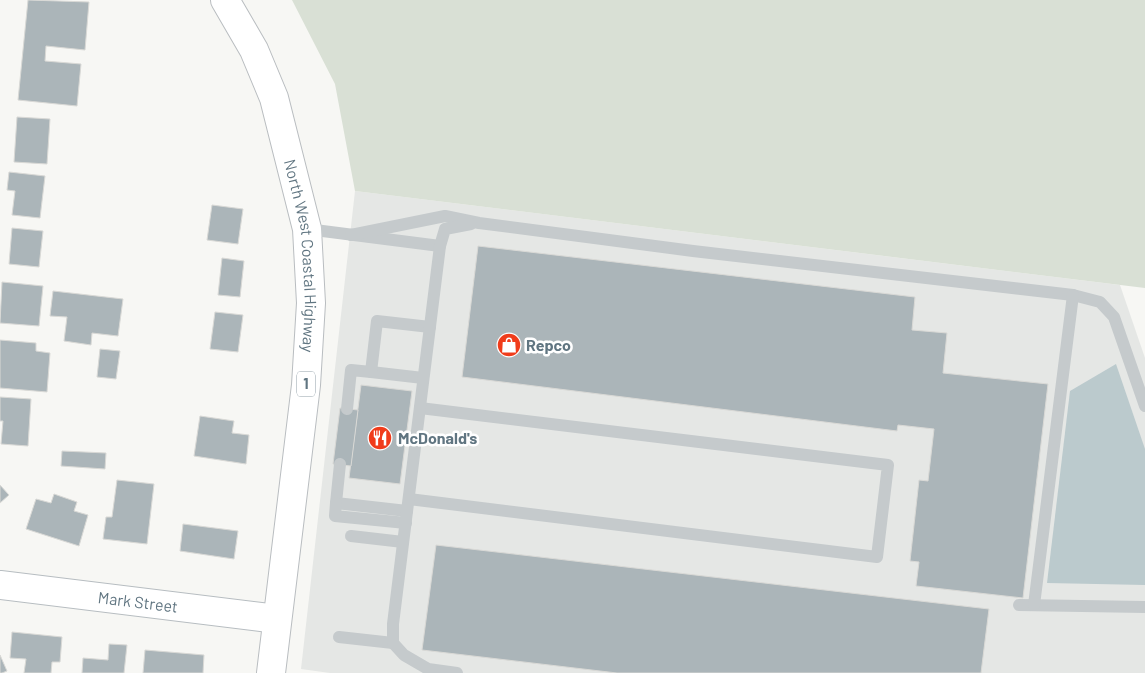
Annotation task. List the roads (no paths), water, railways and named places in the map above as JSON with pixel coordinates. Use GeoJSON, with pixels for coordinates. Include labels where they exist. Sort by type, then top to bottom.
{"type":"FeatureCollection","features":[{"type":"Feature","properties":{"kind":"main road","name":"North West Coastal Highway"},"geometry":{"type":"LineString","coordinates":[[225,0],[254,50],[274,98],[307,229],[311,302],[306,385],[271,673]]}},
{"type":"Feature","properties":{"kind":"main road","name":"Mark Street"},"geometry":{"type":"LineString","coordinates":[[0,585],[277,619]]}},
{"type":"Feature","properties":{"kind":"lane"},"geometry":{"type":"LineString","coordinates":[[351,235],[445,216],[478,223],[693,252],[1073,295],[1100,302],[1114,318],[1145,406]]}},
{"type":"Feature","properties":{"kind":"lane"},"geometry":{"type":"LineString","coordinates":[[392,643],[440,246],[445,230],[478,223]]}},
{"type":"Feature","properties":{"kind":"lane"},"geometry":{"type":"LineString","coordinates":[[307,229],[440,246]]}},
{"type":"Feature","properties":{"kind":"lane"},"geometry":{"type":"LineString","coordinates":[[1034,605],[1073,295]]}},
{"type":"Feature","properties":{"kind":"lane"},"geometry":{"type":"LineString","coordinates":[[371,372],[378,321],[430,327]]}},
{"type":"Feature","properties":{"kind":"lane"},"geometry":{"type":"LineString","coordinates":[[347,409],[351,370],[423,378]]}},
{"type":"Feature","properties":{"kind":"lane"},"geometry":{"type":"LineString","coordinates":[[340,464],[335,516],[407,511],[491,509],[878,557],[888,465],[420,408]]}},
{"type":"Feature","properties":{"kind":"lane"},"geometry":{"type":"LineString","coordinates":[[351,536],[403,542]]}},
{"type":"Feature","properties":{"kind":"lane"},"geometry":{"type":"LineString","coordinates":[[1019,605],[1145,607]]}},
{"type":"Feature","properties":{"kind":"lane"},"geometry":{"type":"LineString","coordinates":[[339,637],[392,643],[404,654],[428,670],[457,673]]}},
{"type":"Feature","properties":{"kind":"place","name":"Repco"},"geometry":{"type":"Point","coordinates":[509,345]}},
{"type":"Feature","properties":{"kind":"place","name":"McDonald's"},"geometry":{"type":"Point","coordinates":[380,438]}}]}
